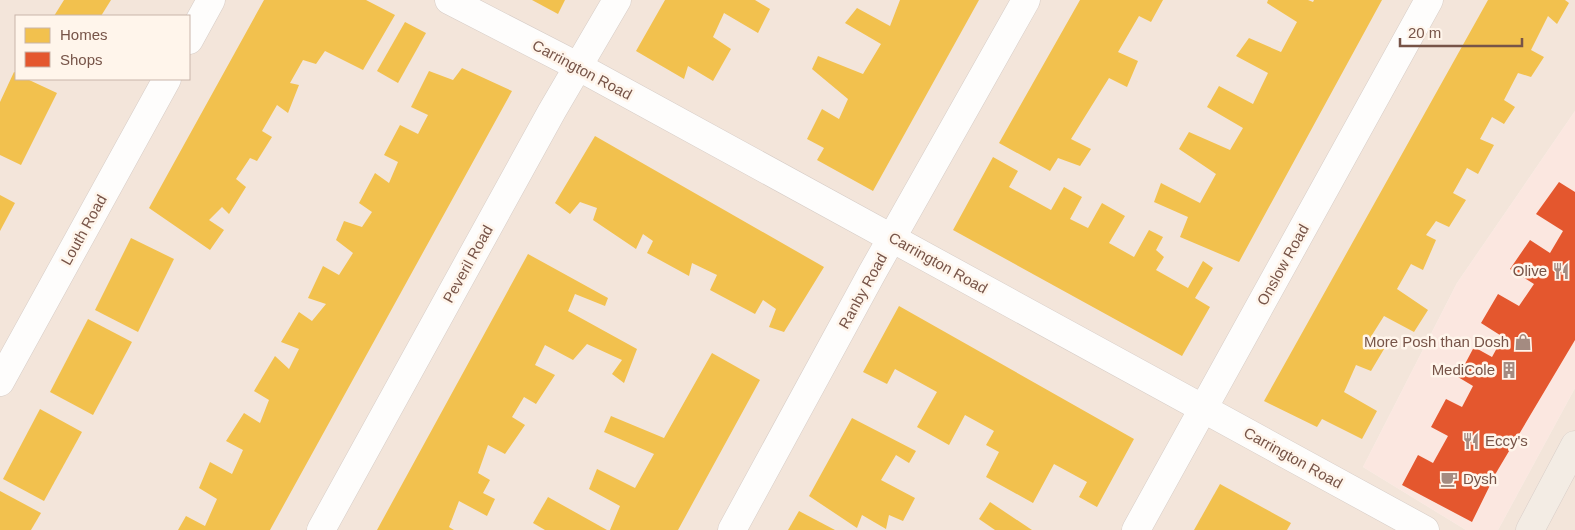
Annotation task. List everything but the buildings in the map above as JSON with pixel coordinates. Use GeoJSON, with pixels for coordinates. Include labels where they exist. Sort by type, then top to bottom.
{"type":"FeatureCollection","features":[{"type":"Feature","properties":{"kind":"main road"},"geometry":{"type":"LineString","coordinates":[[1530,530],[1575,445]]}},
{"type":"Feature","properties":{"kind":"street"},"geometry":{"type":"LineString","coordinates":[[190,38],[211,0]]}},
{"type":"Feature","properties":{"kind":"street","name":"Carrington Road"},"geometry":{"type":"LineString","coordinates":[[449,0],[579,68],[1426,530]]}},
{"type":"Feature","properties":{"kind":"street","name":"Peveril Road"},"geometry":{"type":"LineString","coordinates":[[321,530],[552,111],[579,68],[617,0]]}},
{"type":"Feature","properties":{"kind":"street","name":"Ranby Road"},"geometry":{"type":"LineString","coordinates":[[732,530],[892,238],[1026,0]]}},
{"type":"Feature","properties":{"kind":"street","name":"Onslow Road"},"geometry":{"type":"LineString","coordinates":[[1136,530],[1429,0]]}},
{"type":"Feature","properties":{"kind":"street","name":"Louth Road"},"geometry":{"type":"LineString","coordinates":[[0,382],[166,80]]}},
{"type":"Feature","properties":{"kind":"shaded area"},"geometry":{"type":"Polygon","coordinates":[[[0,0],[1575,0],[1575,111],[1457,283],[1363,467],[1466,530],[0,530],[0,0]]]}},
{"type":"Feature","properties":{"kind":"shaded area"},"geometry":{"type":"Polygon","coordinates":[[[1575,111],[1575,388],[1498,530],[1466,530],[1363,467],[1457,283],[1575,111]]]}},
{"type":"Feature","properties":{"kind":"shaded area"},"geometry":{"type":"Polygon","coordinates":[[[1575,388],[1575,530],[1498,530],[1575,388]]]}},
{"type":"Feature","properties":{"kind":"place","name":"Olive"},"geometry":{"type":"Point","coordinates":[1561,271]}},
{"type":"Feature","properties":{"kind":"place","name":"More Posh than Dosh"},"geometry":{"type":"Point","coordinates":[1523,342]}},
{"type":"Feature","properties":{"kind":"place","name":"MediCole"},"geometry":{"type":"Point","coordinates":[1509,370]}},
{"type":"Feature","properties":{"kind":"place","name":"Eccy's"},"geometry":{"type":"Point","coordinates":[1471,441]}},
{"type":"Feature","properties":{"kind":"place","name":"Dysh"},"geometry":{"type":"Point","coordinates":[1449,479]}}]}
